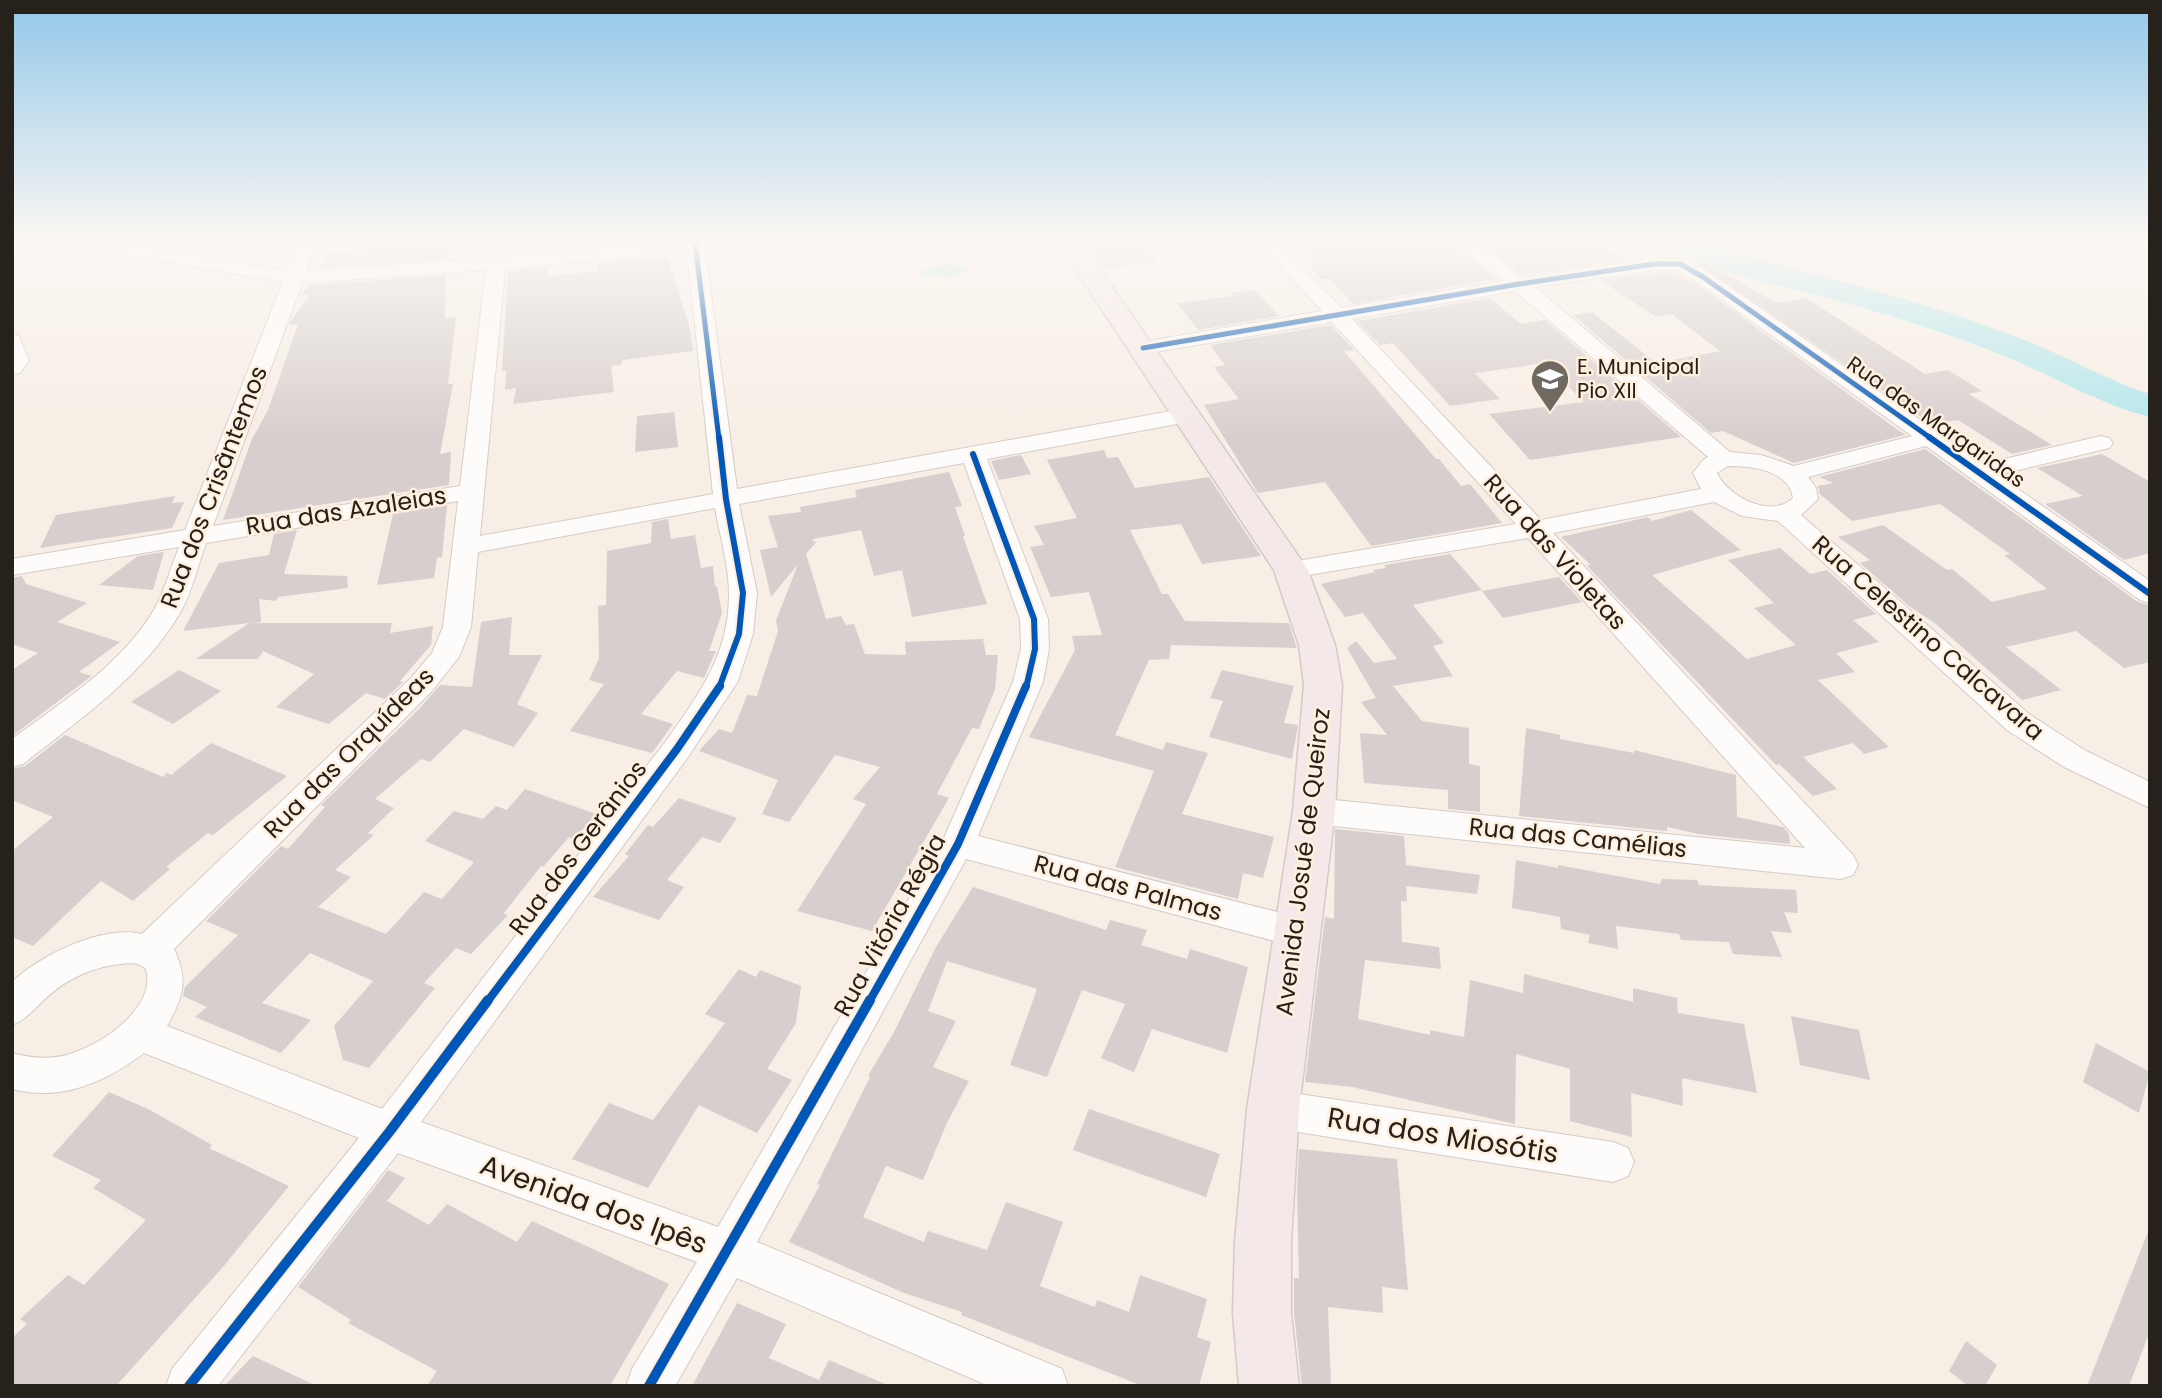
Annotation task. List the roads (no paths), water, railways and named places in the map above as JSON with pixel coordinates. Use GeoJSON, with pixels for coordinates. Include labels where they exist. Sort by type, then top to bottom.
{"type":"FeatureCollection","features":[{"type":"Feature","properties":{"kind":"main road","name":"Avenida Josué de Queiroz"},"geometry":{"type":"LineString","coordinates":[[1115,307],[1291,570],[1317,645],[1323,685],[1314,811],[1273,1108],[1263,1253],[1262,1312],[1269,1386]]}},
{"type":"Feature","properties":{"kind":"street","name":"Rua dos Crisântemos"},"geometry":{"type":"LineString","coordinates":[[12,755],[83,701],[135,655],[168,610],[283,307]]}},
{"type":"Feature","properties":{"kind":"street","name":"Rua das Orquídeas"},"geometry":{"type":"LineString","coordinates":[[149,951],[421,685],[445,657],[457,628],[492,307]]}},
{"type":"Feature","properties":{"kind":"street","name":"Rua dos Gerânios"},"geometry":{"type":"LineString","coordinates":[[189,1386],[390,1131],[677,749],[723,681],[739,634],[743,593],[726,499],[703,307]]}},
{"type":"Feature","properties":{"kind":"street","name":"Rua das Violetas"},"geometry":{"type":"LineString","coordinates":[[1330,307],[1841,865]]}},
{"type":"Feature","properties":{"kind":"street","name":"Rua das Margaridas"},"geometry":{"type":"LineString","coordinates":[[1143,348],[1378,307]]}},
{"type":"Feature","properties":{"kind":"street"},"geometry":{"type":"LineString","coordinates":[[1546,307],[1724,459]]}},
{"type":"Feature","properties":{"kind":"street","name":"Rua das Margaridas"},"geometry":{"type":"LineString","coordinates":[[1745,307],[2150,594]]}},
{"type":"Feature","properties":{"kind":"street"},"geometry":{"type":"LineString","coordinates":[[12,340],[18,361],[12,368]]}},
{"type":"Feature","properties":{"kind":"street"},"geometry":{"type":"LineString","coordinates":[[466,547],[1188,415]]}},
{"type":"Feature","properties":{"kind":"street"},"geometry":{"type":"LineString","coordinates":[[1790,474],[1928,439]]}},
{"type":"Feature","properties":{"kind":"street"},"geometry":{"type":"LineString","coordinates":[[1977,473],[2101,443]]}},
{"type":"Feature","properties":{"kind":"street","name":"Rua Vitória Régia"},"geometry":{"type":"LineString","coordinates":[[649,1386],[728,1252],[958,844],[1028,682],[1035,649],[1034,619],[973,454]]}},
{"type":"Feature","properties":{"kind":"street"},"geometry":{"type":"LineString","coordinates":[[1724,459],[1764,462],[1790,474],[1804,487],[1806,499],[1798,509],[1784,513],[1744,508],[1716,494],[1707,483],[1705,473],[1711,464],[1724,459]]}},
{"type":"Feature","properties":{"kind":"street","name":"Rua das Azaleias"},"geometry":{"type":"LineString","coordinates":[[12,567],[473,491]]}},
{"type":"Feature","properties":{"kind":"street"},"geometry":{"type":"LineString","coordinates":[[1291,570],[1534,529],[1716,494]]}},
{"type":"Feature","properties":{"kind":"street","name":"Rua Celestino Calcavara"},"geometry":{"type":"LineString","coordinates":[[1784,513],[2018,722],[2075,759],[2150,796]]}},
{"type":"Feature","properties":{"kind":"street","name":"Rua das Camélias"},"geometry":{"type":"LineString","coordinates":[[1314,811],[1841,865]]}},
{"type":"Feature","properties":{"kind":"street","name":"Rua das Palmas"},"geometry":{"type":"LineString","coordinates":[[958,844],[1297,932]]}},
{"type":"Feature","properties":{"kind":"street"},"geometry":{"type":"LineString","coordinates":[[13,1072],[35,1077],[60,1075],[115,1052],[139,1033],[156,1012],[165,992],[167,974],[160,960],[149,951],[126,948],[102,950],[59,968],[17,995]]}},
{"type":"Feature","properties":{"kind":"street","name":"Avenida dos Ipês"},"geometry":{"type":"LineString","coordinates":[[139,1033],[390,1131],[728,1252],[1045,1386]]}},
{"type":"Feature","properties":{"kind":"street","name":"Rua dos Miosótis"},"geometry":{"type":"LineString","coordinates":[[1273,1108],[1613,1162]]}},
{"type":"Feature","properties":{"kind":"waterway"},"geometry":{"type":"LineString","coordinates":[[1894,307],[2015,348],[2117,396],[2150,406]]}},
{"type":"Feature","properties":{"kind":"place","name":"E. Municipal Pio XII"},"geometry":{"type":"Point","coordinates":[1550,413]}}]}
